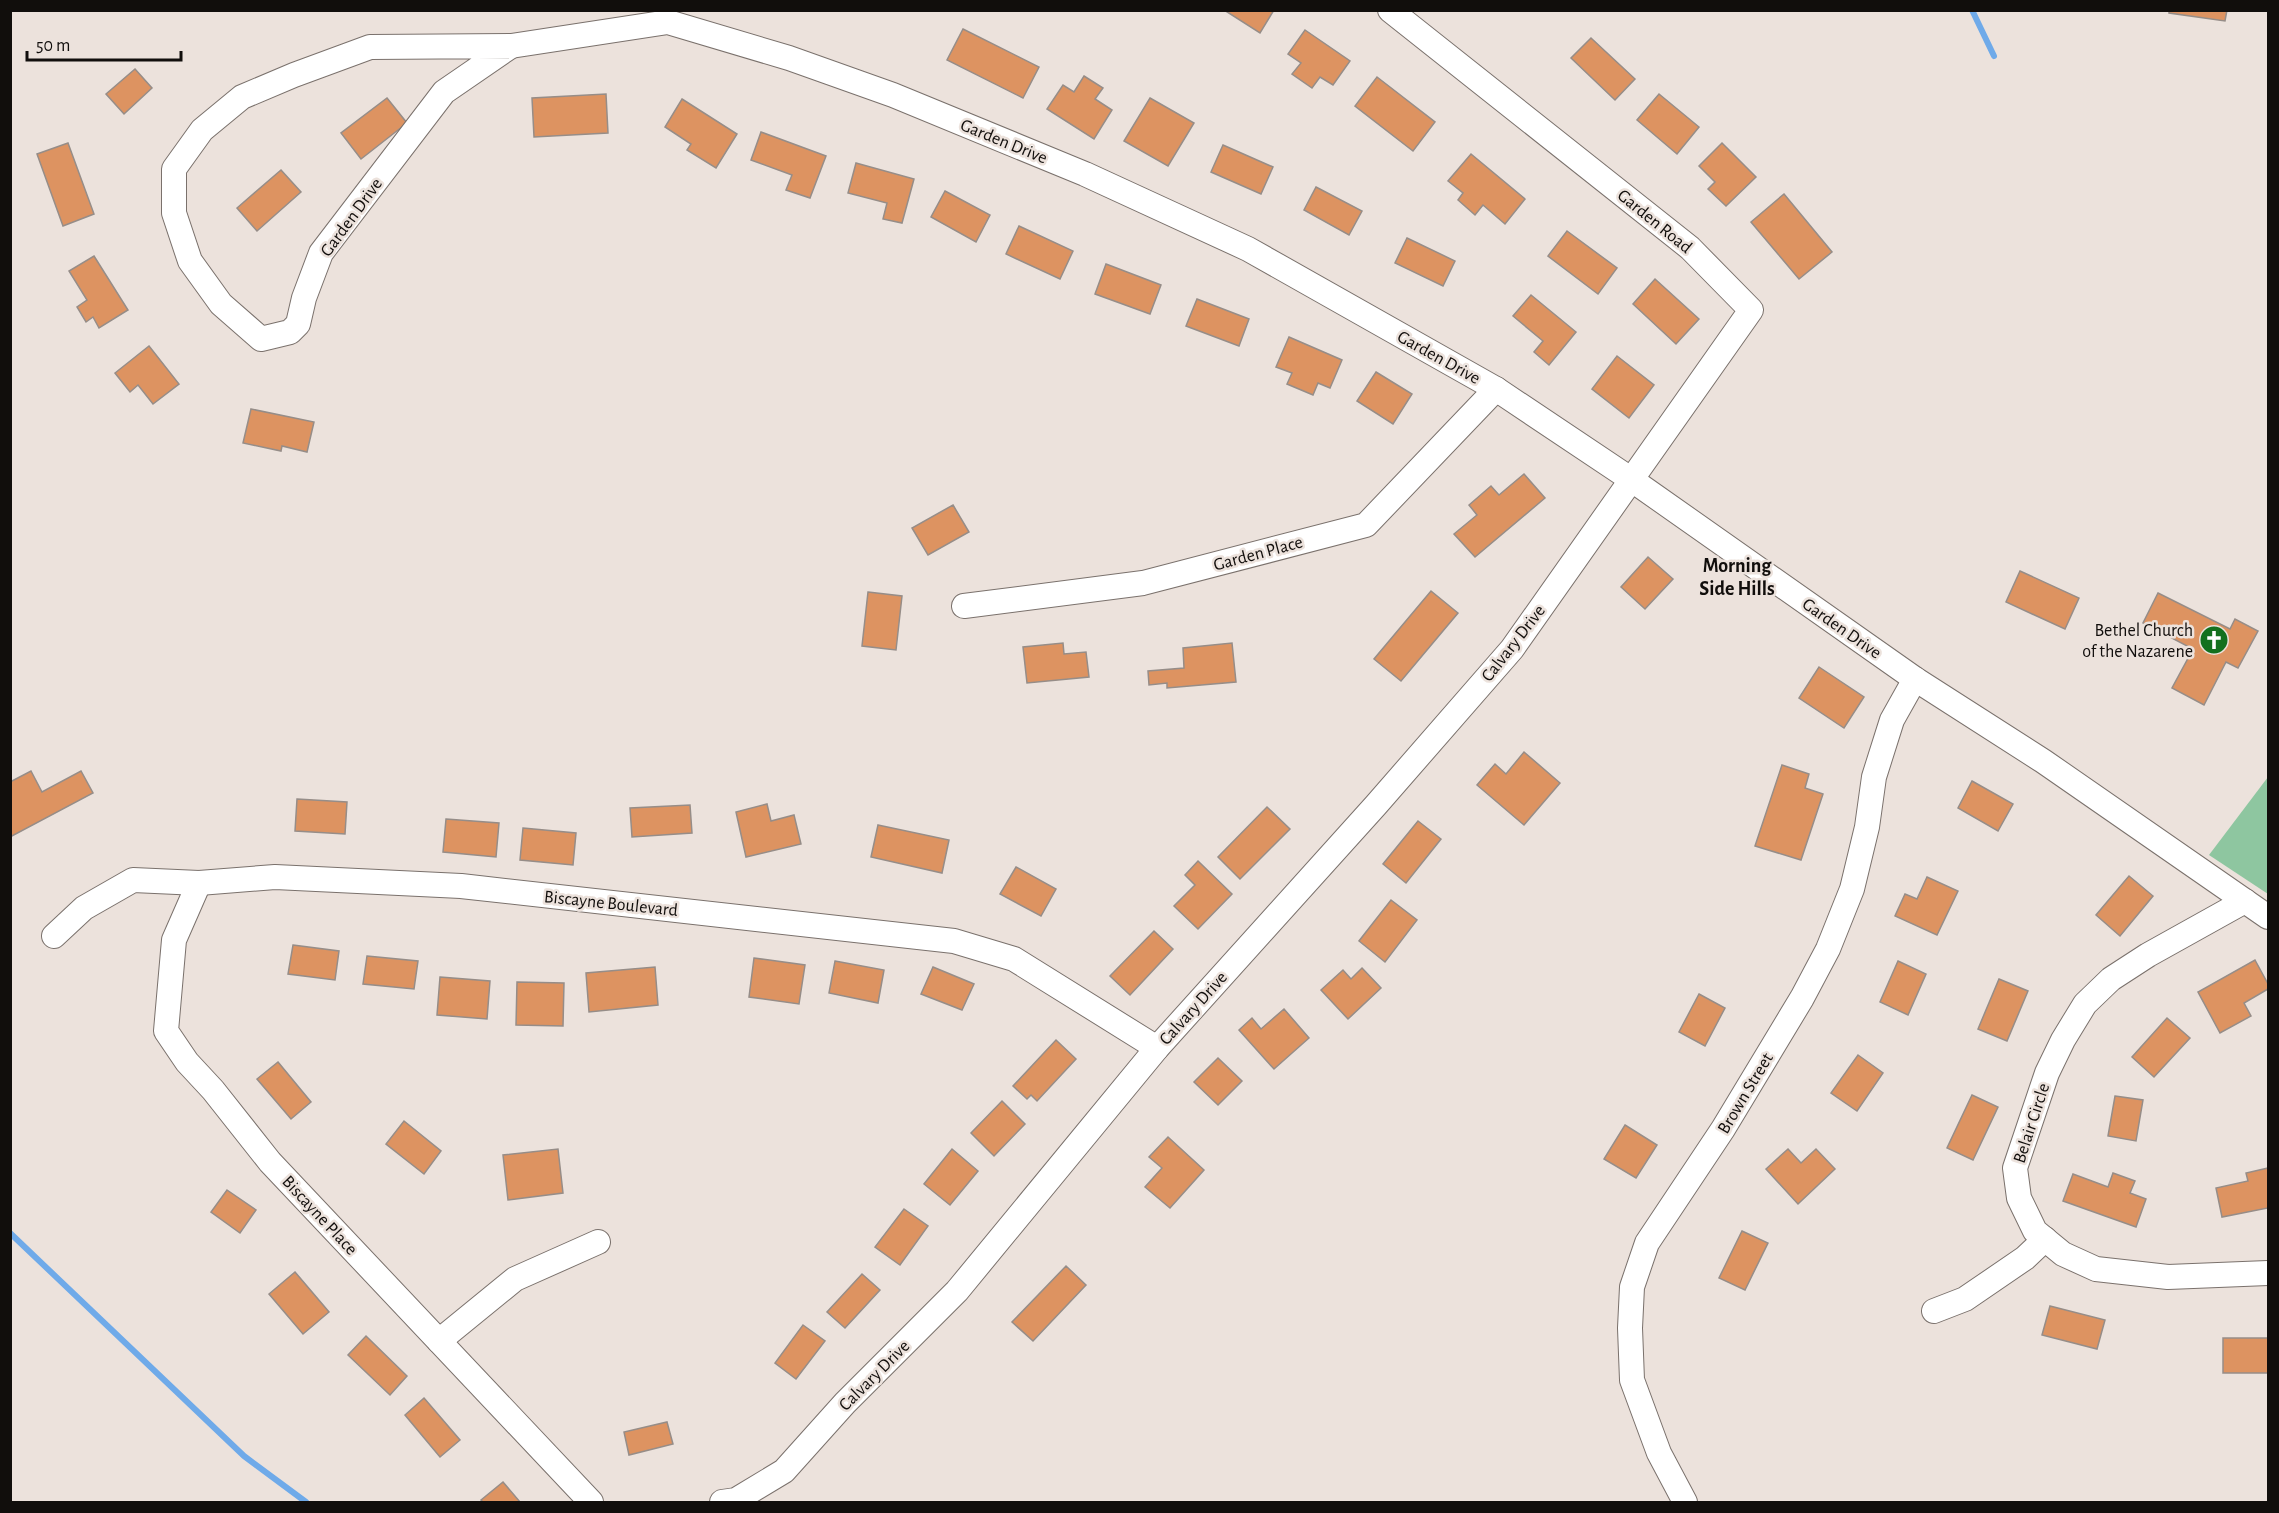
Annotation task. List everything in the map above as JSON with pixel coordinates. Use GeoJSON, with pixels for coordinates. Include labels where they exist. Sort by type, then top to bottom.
{"type":"FeatureCollection","features":[{"type":"Feature","properties":{"kind":"street","name":"Garden Road"},"geometry":{"type":"LineString","coordinates":[[1390,10],[1690,248],[1751,310],[1632,480]]}},
{"type":"Feature","properties":{"kind":"street","name":"Garden Drive"},"geometry":{"type":"LineString","coordinates":[[511,46],[444,92],[321,253],[304,298],[298,324],[290,332],[261,339],[221,304],[190,261],[174,213],[174,169],[202,130],[242,97],[370,47],[511,46],[670,16],[893,95],[1085,174],[1248,249],[1496,389],[1632,480],[1915,679],[2043,761],[2268,917]]}},
{"type":"Feature","properties":{"kind":"street","name":"Garden Place"},"geometry":{"type":"LineString","coordinates":[[963,606],[1143,583],[1366,525],[1496,389]]}},
{"type":"Feature","properties":{"kind":"street","name":"Calvary Drive"},"geometry":{"type":"LineString","coordinates":[[722,1503],[736,1500],[784,1471],[845,1403],[957,1291],[1157,1048],[1377,805],[1512,649],[1632,480]]}},
{"type":"Feature","properties":{"kind":"street","name":"Brown Street"},"geometry":{"type":"LineString","coordinates":[[1685,1503],[1659,1453],[1632,1380],[1630,1328],[1632,1287],[1647,1243],[1724,1129],[1802,998],[1828,949],[1852,889],[1867,827],[1874,777],[1892,720],[1915,679]]}},
{"type":"Feature","properties":{"kind":"street","name":"Biscayne Boulevard"},"geometry":{"type":"LineString","coordinates":[[54,936],[84,908],[133,880],[199,883],[275,878],[461,886],[954,941],[1014,959],[1157,1048]]}},
{"type":"Feature","properties":{"kind":"street","name":"Biscayne Place"},"geometry":{"type":"LineString","coordinates":[[199,883],[174,940],[166,1031],[187,1062],[213,1090],[270,1162],[591,1503]]}},
{"type":"Feature","properties":{"kind":"street","name":"Belair Circle"},"geometry":{"type":"LineString","coordinates":[[2246,901],[2148,955],[2111,979],[2085,1004],[2063,1040],[2047,1073],[2015,1168],[2019,1198],[2035,1231],[2063,1254],[2096,1269],[2168,1277],[2268,1273]]}},
{"type":"Feature","properties":{"kind":"street"},"geometry":{"type":"LineString","coordinates":[[1934,1311],[1965,1299],[2025,1258],[2045,1239]]}},
{"type":"Feature","properties":{"kind":"street"},"geometry":{"type":"LineString","coordinates":[[439,1341],[515,1279],[598,1242]]}},
{"type":"Feature","properties":{"kind":"green space"},"geometry":{"type":"Polygon","coordinates":[[[2268,777],[2268,894],[2209,855],[2268,777]]]}},
{"type":"Feature","properties":{"kind":"building"},"geometry":{"type":"Polygon","coordinates":[[[1224,10],[1274,10],[1260,33],[1224,10]]]}},
{"type":"Feature","properties":{"kind":"building"},"geometry":{"type":"Polygon","coordinates":[[[2169,10],[2227,10],[2225,21],[2169,13],[2169,10]]]}},
{"type":"Feature","properties":{"kind":"building"},"geometry":{"type":"Polygon","coordinates":[[[963,29],[1039,67],[1023,98],[947,60],[963,29]]]}},
{"type":"Feature","properties":{"kind":"building"},"geometry":{"type":"Polygon","coordinates":[[[1305,30],[1350,61],[1333,85],[1320,77],[1312,88],[1292,74],[1301,63],[1288,54],[1305,30]]]}},
{"type":"Feature","properties":{"kind":"building"},"geometry":{"type":"Polygon","coordinates":[[[1591,38],[1635,79],[1615,100],[1571,58],[1591,38]]]}},
{"type":"Feature","properties":{"kind":"building"},"geometry":{"type":"Polygon","coordinates":[[[135,69],[152,88],[124,114],[106,94],[135,69]]]}},
{"type":"Feature","properties":{"kind":"building"},"geometry":{"type":"Polygon","coordinates":[[[1084,76],[1103,88],[1095,99],[1112,110],[1094,139],[1047,109],[1063,85],[1074,92],[1084,76]]]}},
{"type":"Feature","properties":{"kind":"building"},"geometry":{"type":"Polygon","coordinates":[[[1377,77],[1435,122],[1413,151],[1355,106],[1377,77]]]}},
{"type":"Feature","properties":{"kind":"building"},"geometry":{"type":"Polygon","coordinates":[[[606,94],[608,133],[534,137],[532,98],[606,94]]]}},
{"type":"Feature","properties":{"kind":"building"},"geometry":{"type":"Polygon","coordinates":[[[1659,94],[1699,127],[1677,154],[1637,120],[1659,94]]]}},
{"type":"Feature","properties":{"kind":"building"},"geometry":{"type":"Polygon","coordinates":[[[387,98],[407,123],[361,159],[341,133],[387,98]]]}},
{"type":"Feature","properties":{"kind":"building"},"geometry":{"type":"Polygon","coordinates":[[[1150,98],[1194,123],[1168,166],[1124,141],[1150,98]]]}},
{"type":"Feature","properties":{"kind":"building"},"geometry":{"type":"Polygon","coordinates":[[[682,99],[737,134],[716,168],[687,150],[691,144],[665,127],[682,99]]]}},
{"type":"Feature","properties":{"kind":"building"},"geometry":{"type":"Polygon","coordinates":[[[761,132],[826,156],[810,198],[786,190],[792,175],[751,160],[761,132]]]}},
{"type":"Feature","properties":{"kind":"building"},"geometry":{"type":"Polygon","coordinates":[[[68,143],[94,214],[63,226],[37,154],[68,143]]]}},
{"type":"Feature","properties":{"kind":"building"},"geometry":{"type":"Polygon","coordinates":[[[1722,143],[1756,177],[1726,206],[1708,189],[1715,182],[1699,166],[1722,143]]]}},
{"type":"Feature","properties":{"kind":"building"},"geometry":{"type":"Polygon","coordinates":[[[1223,145],[1273,167],[1261,194],[1211,172],[1223,145]]]}},
{"type":"Feature","properties":{"kind":"building"},"geometry":{"type":"Polygon","coordinates":[[[1471,154],[1525,199],[1505,224],[1483,205],[1475,215],[1458,200],[1463,193],[1448,181],[1471,154]]]}},
{"type":"Feature","properties":{"kind":"building"},"geometry":{"type":"Polygon","coordinates":[[[856,163],[914,179],[902,223],[883,219],[887,203],[848,193],[856,163]]]}},
{"type":"Feature","properties":{"kind":"building"},"geometry":{"type":"Polygon","coordinates":[[[281,170],[301,192],[257,231],[237,208],[281,170]]]}},
{"type":"Feature","properties":{"kind":"building"},"geometry":{"type":"Polygon","coordinates":[[[1316,187],[1362,211],[1349,235],[1304,210],[1316,187]]]}},
{"type":"Feature","properties":{"kind":"building"},"geometry":{"type":"Polygon","coordinates":[[[945,191],[990,215],[976,242],[931,217],[945,191]]]}},
{"type":"Feature","properties":{"kind":"building"},"geometry":{"type":"Polygon","coordinates":[[[1784,194],[1832,252],[1799,279],[1751,222],[1784,194]]]}},
{"type":"Feature","properties":{"kind":"building"},"geometry":{"type":"Polygon","coordinates":[[[1019,226],[1073,251],[1060,279],[1006,254],[1019,226]]]}},
{"type":"Feature","properties":{"kind":"building"},"geometry":{"type":"Polygon","coordinates":[[[1567,231],[1617,268],[1598,294],[1548,256],[1567,231]]]}},
{"type":"Feature","properties":{"kind":"building"},"geometry":{"type":"Polygon","coordinates":[[[1407,238],[1455,261],[1443,286],[1395,263],[1407,238]]]}},
{"type":"Feature","properties":{"kind":"building"},"geometry":{"type":"Polygon","coordinates":[[[94,256],[128,310],[99,328],[93,317],[86,322],[77,307],[87,300],[69,271],[94,256]]]}},
{"type":"Feature","properties":{"kind":"building"},"geometry":{"type":"Polygon","coordinates":[[[1106,264],[1161,285],[1150,314],[1095,294],[1106,264]]]}},
{"type":"Feature","properties":{"kind":"building"},"geometry":{"type":"Polygon","coordinates":[[[1655,279],[1699,319],[1676,344],[1633,304],[1655,279]]]}},
{"type":"Feature","properties":{"kind":"building"},"geometry":{"type":"Polygon","coordinates":[[[1531,295],[1576,332],[1549,365],[1534,352],[1543,341],[1513,316],[1531,295]]]}},
{"type":"Feature","properties":{"kind":"building"},"geometry":{"type":"Polygon","coordinates":[[[1197,299],[1249,319],[1239,346],[1186,326],[1197,299]]]}},
{"type":"Feature","properties":{"kind":"building"},"geometry":{"type":"Polygon","coordinates":[[[1289,337],[1342,360],[1330,388],[1318,383],[1313,395],[1287,384],[1292,373],[1276,367],[1289,337]]]}},
{"type":"Feature","properties":{"kind":"building"},"geometry":{"type":"Polygon","coordinates":[[[149,346],[179,384],[153,404],[138,385],[130,392],[115,373],[149,346]]]}},
{"type":"Feature","properties":{"kind":"building"},"geometry":{"type":"Polygon","coordinates":[[[1617,356],[1654,385],[1629,418],[1592,389],[1617,356]]]}},
{"type":"Feature","properties":{"kind":"building"},"geometry":{"type":"Polygon","coordinates":[[[1376,372],[1412,394],[1393,424],[1357,401],[1376,372]]]}},
{"type":"Feature","properties":{"kind":"building"},"geometry":{"type":"Polygon","coordinates":[[[251,409],[314,422],[307,452],[282,446],[281,451],[243,443],[251,409]]]}},
{"type":"Feature","properties":{"kind":"building"},"geometry":{"type":"Polygon","coordinates":[[[1524,474],[1545,498],[1475,557],[1454,534],[1477,515],[1469,505],[1491,486],[1499,495],[1524,474]]]}},
{"type":"Feature","properties":{"kind":"building"},"geometry":{"type":"Polygon","coordinates":[[[953,505],[969,532],[928,555],[912,528],[953,505]]]}},
{"type":"Feature","properties":{"kind":"building"},"geometry":{"type":"Polygon","coordinates":[[[1648,557],[1673,579],[1645,609],[1621,587],[1648,557]]]}},
{"type":"Feature","properties":{"kind":"building"},"geometry":{"type":"Polygon","coordinates":[[[2020,571],[2079,598],[2065,629],[2006,602],[2020,571]]]}},
{"type":"Feature","properties":{"kind":"building"},"geometry":{"type":"Polygon","coordinates":[[[1431,591],[1458,613],[1401,681],[1374,659],[1431,591]]]}},
{"type":"Feature","properties":{"kind":"building"},"geometry":{"type":"Polygon","coordinates":[[[868,592],[902,596],[896,650],[862,646],[868,592]]]}},
{"type":"Feature","properties":{"kind":"building","name":"Bethel Church of the Nazarene"},"geometry":{"type":"Polygon","coordinates":[[[2158,593],[2230,629],[2235,619],[2258,631],[2238,668],[2226,662],[2204,705],[2172,688],[2193,649],[2143,623],[2158,593]]]}},
{"type":"Feature","properties":{"kind":"building"},"geometry":{"type":"Polygon","coordinates":[[[1063,643],[1064,654],[1086,652],[1089,677],[1027,683],[1023,647],[1063,643]]]}},
{"type":"Feature","properties":{"kind":"building"},"geometry":{"type":"Polygon","coordinates":[[[1232,643],[1236,682],[1167,688],[1167,683],[1149,685],[1148,671],[1184,668],[1183,648],[1232,643]]]}},
{"type":"Feature","properties":{"kind":"building"},"geometry":{"type":"Polygon","coordinates":[[[1819,667],[1864,697],[1844,728],[1799,698],[1819,667]]]}},
{"type":"Feature","properties":{"kind":"building"},"geometry":{"type":"Polygon","coordinates":[[[1524,752],[1560,783],[1524,825],[1477,785],[1495,764],[1506,774],[1524,752]]]}},
{"type":"Feature","properties":{"kind":"building"},"geometry":{"type":"Polygon","coordinates":[[[1782,765],[1809,774],[1805,788],[1823,794],[1801,860],[1755,846],[1782,765]]]}},
{"type":"Feature","properties":{"kind":"building"},"geometry":{"type":"Polygon","coordinates":[[[31,771],[42,792],[81,771],[93,793],[10,837],[10,782],[31,771]]]}},
{"type":"Feature","properties":{"kind":"building"},"geometry":{"type":"Polygon","coordinates":[[[1972,781],[2013,804],[1998,831],[1958,808],[1972,781]]]}},
{"type":"Feature","properties":{"kind":"building"},"geometry":{"type":"Polygon","coordinates":[[[297,799],[347,802],[345,834],[295,831],[297,799]]]}},
{"type":"Feature","properties":{"kind":"building"},"geometry":{"type":"Polygon","coordinates":[[[767,804],[771,821],[794,815],[801,844],[746,857],[736,812],[767,804]]]}},
{"type":"Feature","properties":{"kind":"building"},"geometry":{"type":"Polygon","coordinates":[[[690,805],[692,833],[632,837],[630,808],[690,805]]]}},
{"type":"Feature","properties":{"kind":"building"},"geometry":{"type":"Polygon","coordinates":[[[1267,807],[1290,829],[1240,879],[1218,857],[1267,807]]]}},
{"type":"Feature","properties":{"kind":"building"},"geometry":{"type":"Polygon","coordinates":[[[446,819],[499,823],[496,857],[443,852],[446,819]]]}},
{"type":"Feature","properties":{"kind":"building"},"geometry":{"type":"Polygon","coordinates":[[[1418,821],[1441,839],[1406,883],[1383,864],[1418,821]]]}},
{"type":"Feature","properties":{"kind":"building"},"geometry":{"type":"Polygon","coordinates":[[[878,825],[949,840],[942,873],[871,857],[878,825]]]}},
{"type":"Feature","properties":{"kind":"building"},"geometry":{"type":"Polygon","coordinates":[[[523,828],[576,833],[573,865],[520,860],[523,828]]]}},
{"type":"Feature","properties":{"kind":"building"},"geometry":{"type":"Polygon","coordinates":[[[1198,861],[1232,894],[1198,929],[1174,906],[1195,885],[1185,875],[1198,861]]]}},
{"type":"Feature","properties":{"kind":"building"},"geometry":{"type":"Polygon","coordinates":[[[1016,867],[1056,889],[1041,916],[1000,894],[1016,867]]]}},
{"type":"Feature","properties":{"kind":"building"},"geometry":{"type":"Polygon","coordinates":[[[2129,876],[2153,896],[2120,936],[2096,915],[2129,876]]]}},
{"type":"Feature","properties":{"kind":"building"},"geometry":{"type":"Polygon","coordinates":[[[1927,877],[1958,891],[1937,935],[1895,916],[1905,894],[1917,899],[1927,877]]]}},
{"type":"Feature","properties":{"kind":"building"},"geometry":{"type":"Polygon","coordinates":[[[1391,900],[1417,920],[1385,962],[1359,941],[1391,900]]]}},
{"type":"Feature","properties":{"kind":"building"},"geometry":{"type":"Polygon","coordinates":[[[1154,931],[1173,949],[1130,995],[1110,976],[1154,931]]]}},
{"type":"Feature","properties":{"kind":"building"},"geometry":{"type":"Polygon","coordinates":[[[293,945],[339,951],[335,980],[288,974],[293,945]]]}},
{"type":"Feature","properties":{"kind":"building"},"geometry":{"type":"Polygon","coordinates":[[[367,956],[418,961],[414,989],[363,984],[367,956]]]}},
{"type":"Feature","properties":{"kind":"building"},"geometry":{"type":"Polygon","coordinates":[[[754,958],[805,965],[799,1004],[749,997],[754,958]]]}},
{"type":"Feature","properties":{"kind":"building"},"geometry":{"type":"Polygon","coordinates":[[[2255,960],[2268,984],[2268,989],[2244,1003],[2251,1016],[2220,1033],[2198,992],[2255,960]]]}},
{"type":"Feature","properties":{"kind":"building"},"geometry":{"type":"Polygon","coordinates":[[[835,961],[884,970],[878,1003],[829,993],[835,961]]]}},
{"type":"Feature","properties":{"kind":"building"},"geometry":{"type":"Polygon","coordinates":[[[1898,961],[1926,974],[1908,1015],[1880,1002],[1898,961]]]}},
{"type":"Feature","properties":{"kind":"building"},"geometry":{"type":"Polygon","coordinates":[[[655,967],[658,1005],[589,1012],[586,973],[655,967]]]}},
{"type":"Feature","properties":{"kind":"building"},"geometry":{"type":"Polygon","coordinates":[[[933,967],[974,984],[962,1010],[921,994],[933,967]]]}},
{"type":"Feature","properties":{"kind":"building"},"geometry":{"type":"Polygon","coordinates":[[[1362,968],[1381,988],[1348,1019],[1321,990],[1343,970],[1351,979],[1362,968]]]}},
{"type":"Feature","properties":{"kind":"building"},"geometry":{"type":"Polygon","coordinates":[[[440,977],[490,981],[487,1019],[437,1015],[440,977]]]}},
{"type":"Feature","properties":{"kind":"building"},"geometry":{"type":"Polygon","coordinates":[[[1999,979],[2028,991],[2007,1041],[1978,1029],[1999,979]]]}},
{"type":"Feature","properties":{"kind":"building"},"geometry":{"type":"Polygon","coordinates":[[[517,982],[564,983],[563,1026],[516,1025],[517,982]]]}},
{"type":"Feature","properties":{"kind":"building"},"geometry":{"type":"Polygon","coordinates":[[[1699,994],[1725,1008],[1705,1046],[1679,1032],[1699,994]]]}},
{"type":"Feature","properties":{"kind":"building"},"geometry":{"type":"Polygon","coordinates":[[[1284,1009],[1309,1038],[1274,1069],[1239,1030],[1252,1018],[1261,1029],[1284,1009]]]}},
{"type":"Feature","properties":{"kind":"building"},"geometry":{"type":"Polygon","coordinates":[[[2167,1018],[2190,1038],[2154,1077],[2132,1057],[2167,1018]]]}},
{"type":"Feature","properties":{"kind":"building"},"geometry":{"type":"Polygon","coordinates":[[[1056,1040],[1076,1059],[1037,1101],[1031,1095],[1027,1099],[1013,1086],[1056,1040]]]}},
{"type":"Feature","properties":{"kind":"building"},"geometry":{"type":"Polygon","coordinates":[[[1858,1055],[1883,1073],[1857,1111],[1831,1093],[1858,1055]]]}},
{"type":"Feature","properties":{"kind":"building"},"geometry":{"type":"Polygon","coordinates":[[[1218,1058],[1242,1081],[1218,1105],[1194,1082],[1218,1058]]]}},
{"type":"Feature","properties":{"kind":"building"},"geometry":{"type":"Polygon","coordinates":[[[278,1062],[311,1102],[291,1119],[257,1079],[278,1062]]]}},
{"type":"Feature","properties":{"kind":"building"},"geometry":{"type":"Polygon","coordinates":[[[1972,1095],[1998,1107],[1973,1160],[1947,1148],[1972,1095]]]}},
{"type":"Feature","properties":{"kind":"building"},"geometry":{"type":"Polygon","coordinates":[[[2115,1096],[2143,1100],[2136,1141],[2108,1136],[2115,1096]]]}},
{"type":"Feature","properties":{"kind":"building"},"geometry":{"type":"Polygon","coordinates":[[[1002,1101],[1025,1124],[994,1156],[971,1133],[1002,1101]]]}},
{"type":"Feature","properties":{"kind":"building"},"geometry":{"type":"Polygon","coordinates":[[[404,1121],[441,1151],[424,1174],[386,1144],[404,1121]]]}},
{"type":"Feature","properties":{"kind":"building"},"geometry":{"type":"Polygon","coordinates":[[[1625,1125],[1657,1145],[1636,1178],[1604,1159],[1625,1125]]]}},
{"type":"Feature","properties":{"kind":"building"},"geometry":{"type":"Polygon","coordinates":[[[1168,1137],[1204,1170],[1170,1208],[1145,1187],[1162,1168],[1149,1157],[1168,1137]]]}},
{"type":"Feature","properties":{"kind":"building"},"geometry":{"type":"Polygon","coordinates":[[[558,1149],[563,1193],[508,1200],[503,1155],[558,1149]]]}},
{"type":"Feature","properties":{"kind":"building"},"geometry":{"type":"Polygon","coordinates":[[[952,1149],[978,1171],[950,1205],[924,1184],[952,1149]]]}},
{"type":"Feature","properties":{"kind":"building"},"geometry":{"type":"Polygon","coordinates":[[[1788,1149],[1801,1163],[1816,1149],[1835,1169],[1798,1204],[1766,1169],[1788,1149]]]}},
{"type":"Feature","properties":{"kind":"building"},"geometry":{"type":"Polygon","coordinates":[[[2268,1168],[2268,1208],[2222,1217],[2216,1188],[2248,1181],[2246,1173],[2268,1168]]]}},
{"type":"Feature","properties":{"kind":"building"},"geometry":{"type":"Polygon","coordinates":[[[2113,1173],[2135,1181],[2130,1193],[2146,1199],[2136,1227],[2063,1201],[2073,1174],[2108,1187],[2113,1173]]]}},
{"type":"Feature","properties":{"kind":"building"},"geometry":{"type":"Polygon","coordinates":[[[227,1190],[256,1210],[240,1233],[211,1212],[227,1190]]]}},
{"type":"Feature","properties":{"kind":"building"},"geometry":{"type":"Polygon","coordinates":[[[904,1209],[928,1226],[900,1265],[875,1247],[904,1209]]]}},
{"type":"Feature","properties":{"kind":"building"},"geometry":{"type":"Polygon","coordinates":[[[1742,1231],[1768,1243],[1745,1290],[1719,1278],[1742,1231]]]}},
{"type":"Feature","properties":{"kind":"building"},"geometry":{"type":"Polygon","coordinates":[[[1066,1266],[1086,1285],[1033,1341],[1012,1322],[1066,1266]]]}},
{"type":"Feature","properties":{"kind":"building"},"geometry":{"type":"Polygon","coordinates":[[[295,1272],[329,1312],[303,1334],[269,1294],[295,1272]]]}},
{"type":"Feature","properties":{"kind":"building"},"geometry":{"type":"Polygon","coordinates":[[[862,1274],[880,1290],[845,1328],[827,1312],[862,1274]]]}},
{"type":"Feature","properties":{"kind":"building"},"geometry":{"type":"Polygon","coordinates":[[[2050,1306],[2105,1320],[2097,1349],[2042,1335],[2050,1306]]]}},
{"type":"Feature","properties":{"kind":"building"},"geometry":{"type":"Polygon","coordinates":[[[803,1325],[825,1341],[796,1379],[775,1363],[803,1325]]]}},
{"type":"Feature","properties":{"kind":"building"},"geometry":{"type":"Polygon","coordinates":[[[366,1336],[407,1376],[390,1395],[348,1355],[366,1336]]]}},
{"type":"Feature","properties":{"kind":"building"},"geometry":{"type":"Polygon","coordinates":[[[2223,1338],[2268,1338],[2268,1373],[2223,1373],[2223,1338]]]}},
{"type":"Feature","properties":{"kind":"building"},"geometry":{"type":"Polygon","coordinates":[[[424,1398],[460,1440],[440,1457],[405,1415],[424,1398]]]}},
{"type":"Feature","properties":{"kind":"building"},"geometry":{"type":"Polygon","coordinates":[[[667,1422],[673,1444],[629,1455],[624,1432],[667,1422]]]}},
{"type":"Feature","properties":{"kind":"building"},"geometry":{"type":"Polygon","coordinates":[[[503,1482],[520,1502],[483,1502],[481,1500],[503,1482]]]}},
{"type":"Feature","properties":{"kind":"waterway"},"geometry":{"type":"LineString","coordinates":[[1972,10],[1994,56]]}},
{"type":"Feature","properties":{"kind":"waterway"},"geometry":{"type":"LineString","coordinates":[[10,1233],[244,1456],[306,1502]]}},
{"type":"Feature","properties":{"kind":"place","name":"Bethel Church of the Nazarene"},"geometry":{"type":"Point","coordinates":[2214,640]}},
{"type":"Feature","properties":{"kind":"district","name":"Morning Side Hills"},"geometry":{"type":"Point","coordinates":[1737,576]}}]}
